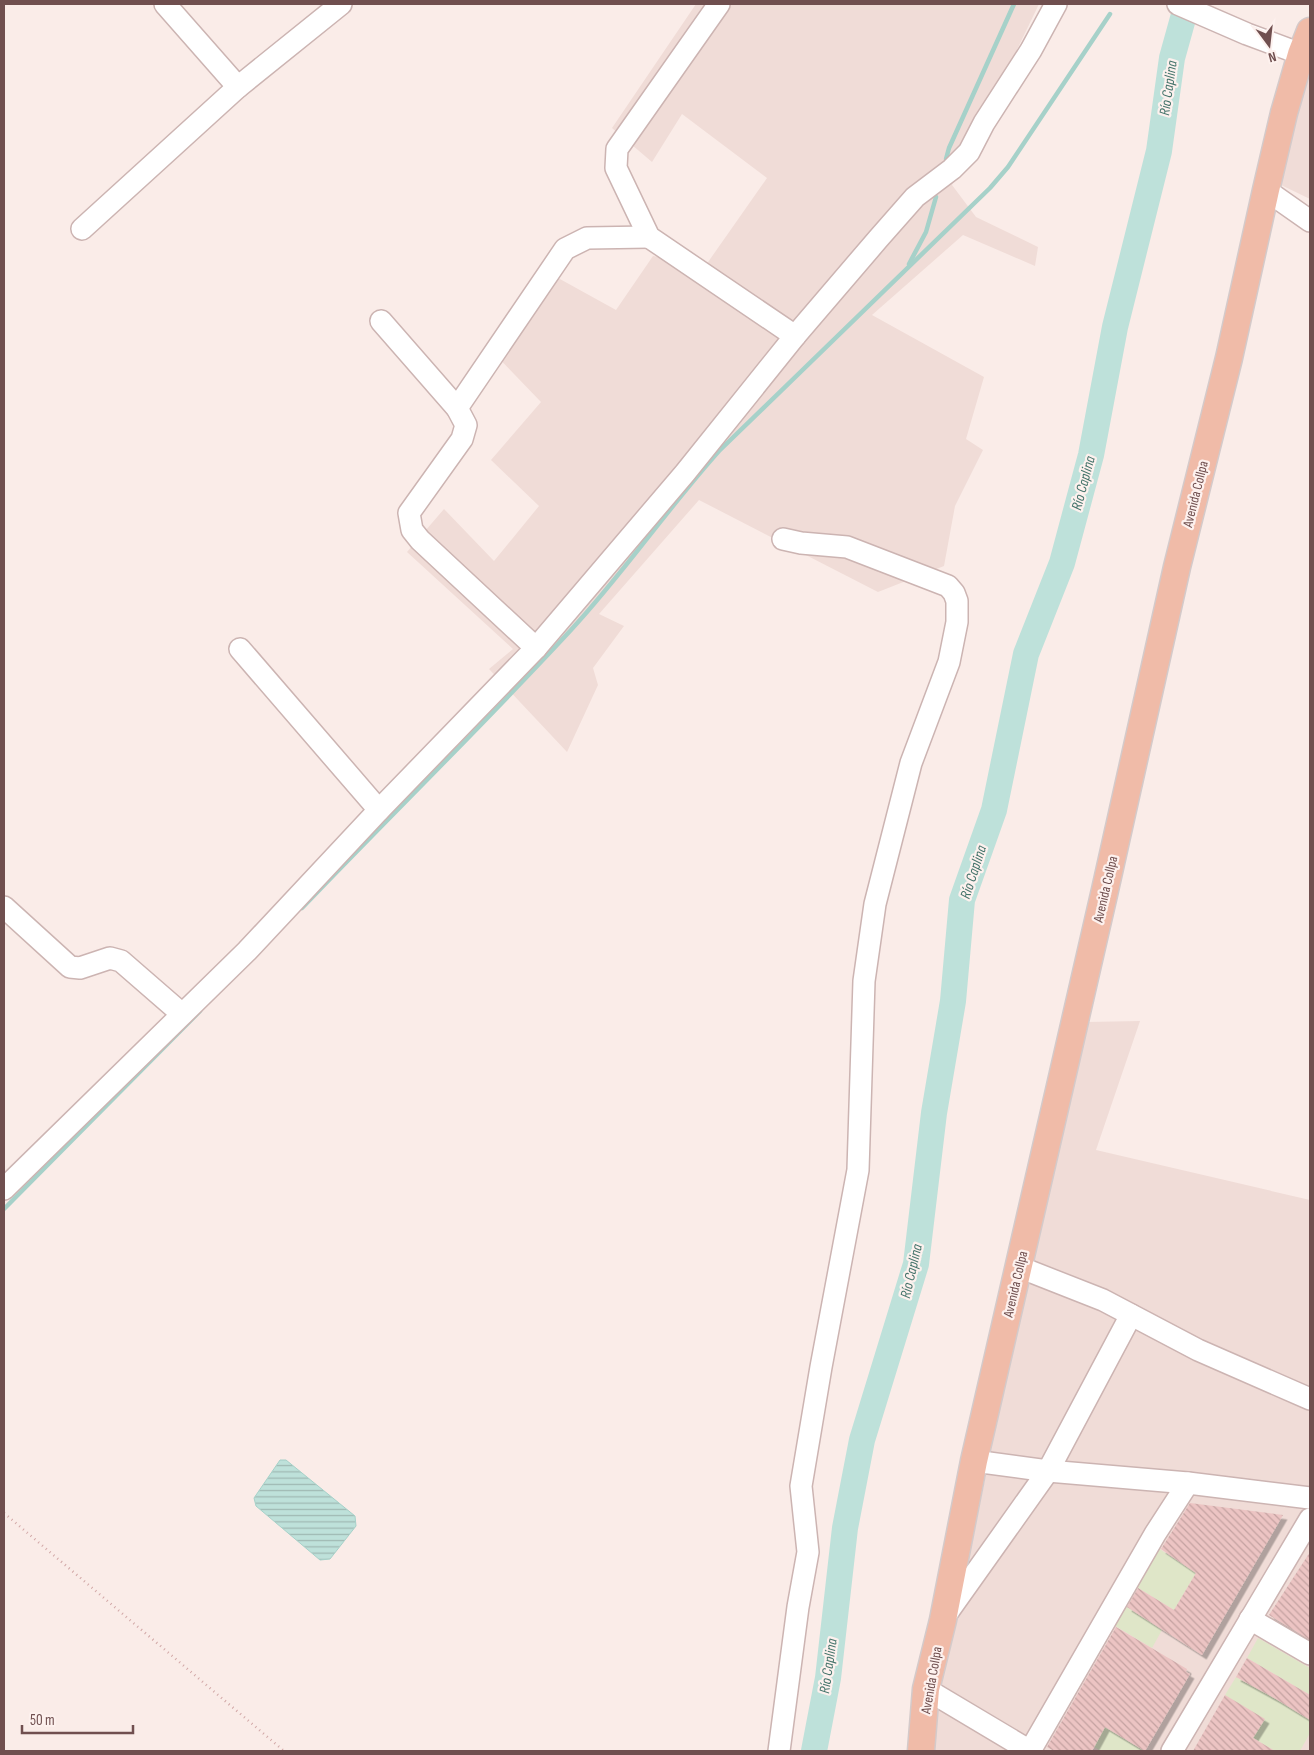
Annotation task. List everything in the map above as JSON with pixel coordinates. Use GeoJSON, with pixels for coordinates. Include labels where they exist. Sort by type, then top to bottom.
{"type":"FeatureCollection","features":[{"type":"Feature","properties":{"kind":"main road","name":"Avenida Collpa"},"geometry":{"type":"LineString","coordinates":[[921,1751],[926,1689],[943,1620],[974,1461],[1177,567],[1229,358],[1284,113],[1306,42]]}},
{"type":"Feature","properties":{"kind":"street"},"geometry":{"type":"LineString","coordinates":[[165,4],[238,87]]}},
{"type":"Feature","properties":{"kind":"street"},"geometry":{"type":"LineString","coordinates":[[82,229],[238,87],[341,4]]}},
{"type":"Feature","properties":{"kind":"street"},"geometry":{"type":"LineString","coordinates":[[719,4],[617,149],[616,168],[649,237],[795,336]]}},
{"type":"Feature","properties":{"kind":"street"},"geometry":{"type":"LineString","coordinates":[[4,1189],[246,951],[536,648],[685,473],[795,336],[878,238],[915,198],[952,169],[969,152],[984,123],[1031,50],[1056,4]]}},
{"type":"Feature","properties":{"kind":"street"},"geometry":{"type":"LineString","coordinates":[[1178,4],[1247,34],[1306,42]]}},
{"type":"Feature","properties":{"kind":"street"},"geometry":{"type":"LineString","coordinates":[[1266,190],[1310,222]]}},
{"type":"Feature","properties":{"kind":"street"},"geometry":{"type":"LineString","coordinates":[[457,408],[565,249],[587,238],[649,237]]}},
{"type":"Feature","properties":{"kind":"street"},"geometry":{"type":"LineString","coordinates":[[381,321],[457,408],[466,425],[462,439],[409,513],[412,530],[420,540],[536,648]]}},
{"type":"Feature","properties":{"kind":"street"},"geometry":{"type":"LineString","coordinates":[[780,1751],[798,1607],[808,1552],[801,1486],[858,1170],[864,981],[875,904],[911,763],[949,662],[957,622],[957,601],[954,593],[948,586],[848,547],[801,543],[783,539]]}},
{"type":"Feature","properties":{"kind":"street"},"geometry":{"type":"LineString","coordinates":[[240,649],[379,810]]}},
{"type":"Feature","properties":{"kind":"street"},"geometry":{"type":"LineString","coordinates":[[4,907],[70,967],[80,968],[110,958],[121,961],[182,1014]]}},
{"type":"Feature","properties":{"kind":"street"},"geometry":{"type":"LineString","coordinates":[[1018,1268],[1096,1298],[1198,1350],[1310,1399]]}},
{"type":"Feature","properties":{"kind":"street"},"geometry":{"type":"LineString","coordinates":[[943,1620],[1048,1471],[1130,1315]]}},
{"type":"Feature","properties":{"kind":"street"},"geometry":{"type":"LineString","coordinates":[[974,1461],[1048,1471],[1310,1498]]}},
{"type":"Feature","properties":{"kind":"street"},"geometry":{"type":"LineString","coordinates":[[926,1689],[1030,1751],[1155,1534],[1188,1484]]}},
{"type":"Feature","properties":{"kind":"street"},"geometry":{"type":"LineString","coordinates":[[1172,1751],[1310,1519]]}},
{"type":"Feature","properties":{"kind":"street"},"geometry":{"type":"LineString","coordinates":[[1250,1619],[1310,1654]]}},
{"type":"Feature","properties":{"kind":"path"},"geometry":{"type":"LineString","coordinates":[[4,1513],[284,1751]]}},
{"type":"Feature","properties":{"kind":"shaded area"},"geometry":{"type":"Polygon","coordinates":[[[696,4],[1039,4],[952,185],[976,217],[1038,247],[1035,266],[963,235],[872,315],[984,377],[966,439],[983,450],[955,506],[944,566],[878,592],[699,500],[599,614],[624,626],[593,668],[598,685],[567,752],[489,669],[513,649],[407,552],[444,509],[494,561],[539,506],[491,460],[541,402],[486,345],[540,268],[616,310],[653,256],[706,265],[767,178],[682,114],[652,162],[612,128],[696,4]]]}},
{"type":"Feature","properties":{"kind":"shaded area"},"geometry":{"type":"Polygon","coordinates":[[[1310,60],[1310,199],[1279,184],[1310,60]]]}},
{"type":"Feature","properties":{"kind":"shaded area"},"geometry":{"type":"Polygon","coordinates":[[[1140,1021],[1096,1150],[1310,1200],[1310,1751],[932,1751],[935,1706],[972,1543],[1030,1257],[1087,1022],[1140,1021]]]}},
{"type":"Feature","properties":{"kind":"green space"},"geometry":{"type":"Polygon","coordinates":[[[1158,1548],[1196,1573],[1174,1610],[1135,1586],[1158,1548]]]}},
{"type":"Feature","properties":{"kind":"green space"},"geometry":{"type":"Polygon","coordinates":[[[1124,1605],[1162,1630],[1152,1648],[1112,1624],[1124,1605]]]}},
{"type":"Feature","properties":{"kind":"green space"},"geometry":{"type":"Polygon","coordinates":[[[1258,1638],[1310,1668],[1310,1695],[1247,1658],[1258,1638]]]}},
{"type":"Feature","properties":{"kind":"green space"},"geometry":{"type":"Polygon","coordinates":[[[1236,1677],[1310,1720],[1310,1733],[1300,1751],[1275,1751],[1253,1738],[1225,1695],[1236,1677]]]}},
{"type":"Feature","properties":{"kind":"green space"},"geometry":{"type":"Polygon","coordinates":[[[1105,1727],[1144,1751],[1101,1751],[1094,1747],[1105,1727]]]}},
{"type":"Feature","properties":{"kind":"water"},"geometry":{"type":"Polygon","coordinates":[[[280,1460],[286,1460],[355,1516],[356,1526],[330,1559],[320,1560],[256,1506],[254,1498],[280,1460]]]}},
{"type":"Feature","properties":{"kind":"building"},"geometry":{"type":"Polygon","coordinates":[[[1190,1503],[1283,1515],[1202,1655],[1127,1607],[1138,1588],[1174,1610],[1196,1573],[1161,1549],[1190,1503]]]}},
{"type":"Feature","properties":{"kind":"building"},"geometry":{"type":"Polygon","coordinates":[[[1310,1552],[1310,1640],[1269,1615],[1310,1552]]]}},
{"type":"Feature","properties":{"kind":"building"},"geometry":{"type":"Polygon","coordinates":[[[1116,1627],[1187,1669],[1186,1672],[1190,1674],[1145,1751],[1105,1727],[1092,1751],[1054,1751],[1047,1747],[1116,1627]]]}},
{"type":"Feature","properties":{"kind":"building"},"geometry":{"type":"Polygon","coordinates":[[[1247,1658],[1310,1695],[1310,1720],[1236,1677],[1247,1658]]]}},
{"type":"Feature","properties":{"kind":"building"},"geometry":{"type":"Polygon","coordinates":[[[1225,1695],[1265,1719],[1253,1738],[1275,1751],[1193,1751],[1225,1695]]]}},
{"type":"Feature","properties":{"kind":"waterway"},"geometry":{"type":"LineString","coordinates":[[946,159],[949,148],[1014,4]]}},
{"type":"Feature","properties":{"kind":"waterway","name":"Río Caplina"},"geometry":{"type":"LineString","coordinates":[[814,1751],[828,1678],[845,1528],[862,1440],[916,1264],[934,1113],[953,1001],[962,900],[994,810],[1026,654],[1062,563],[1091,455],[1115,327],[1159,151],[1172,58],[1187,4]]}},
{"type":"Feature","properties":{"kind":"waterway"},"geometry":{"type":"LineString","coordinates":[[302,908],[570,631],[719,451],[990,188],[1008,167],[1110,14]]}},
{"type":"Feature","properties":{"kind":"waterway"},"geometry":{"type":"LineString","coordinates":[[909,264],[926,232],[936,197]]}},
{"type":"Feature","properties":{"kind":"waterway"},"geometry":{"type":"LineString","coordinates":[[4,1209],[200,1011]]}}]}
